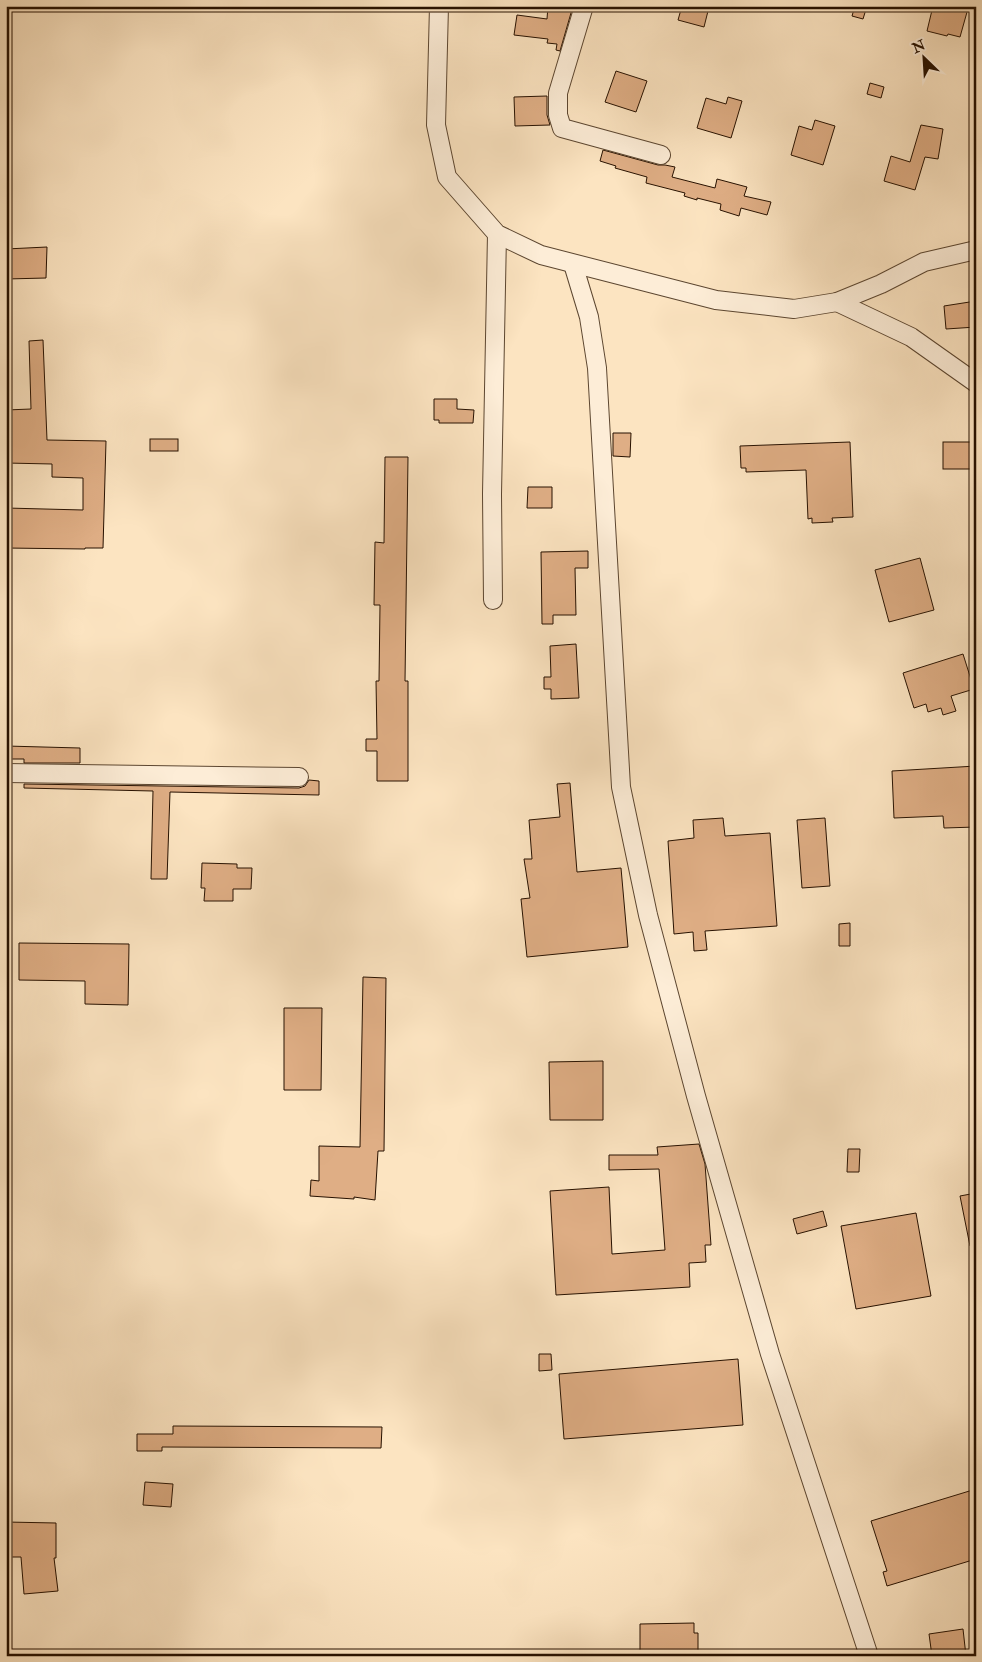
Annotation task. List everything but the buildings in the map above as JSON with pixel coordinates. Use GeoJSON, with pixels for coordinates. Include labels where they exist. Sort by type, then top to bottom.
{"type":"FeatureCollection","features":[{"type":"Feature","properties":{"kind":"street"},"geometry":{"type":"LineString","coordinates":[[439,6],[436,125],[447,177],[497,234],[541,255],[716,300],[794,309],[837,302],[881,284],[924,262],[976,250]]}},
{"type":"Feature","properties":{"kind":"street"},"geometry":{"type":"LineString","coordinates":[[584,6],[558,93],[558,115],[562,128],[661,155]]}},
{"type":"Feature","properties":{"kind":"street"},"geometry":{"type":"LineString","coordinates":[[493,600],[492,494],[497,234]]}},
{"type":"Feature","properties":{"kind":"street"},"geometry":{"type":"LineString","coordinates":[[573,264],[589,317],[597,368],[622,787],[648,915],[696,1096],[770,1354],[869,1656]]}},
{"type":"Feature","properties":{"kind":"street"},"geometry":{"type":"LineString","coordinates":[[837,302],[911,337],[976,383]]}},
{"type":"Feature","properties":{"kind":"street"},"geometry":{"type":"LineString","coordinates":[[6,773],[299,778]]}}]}
